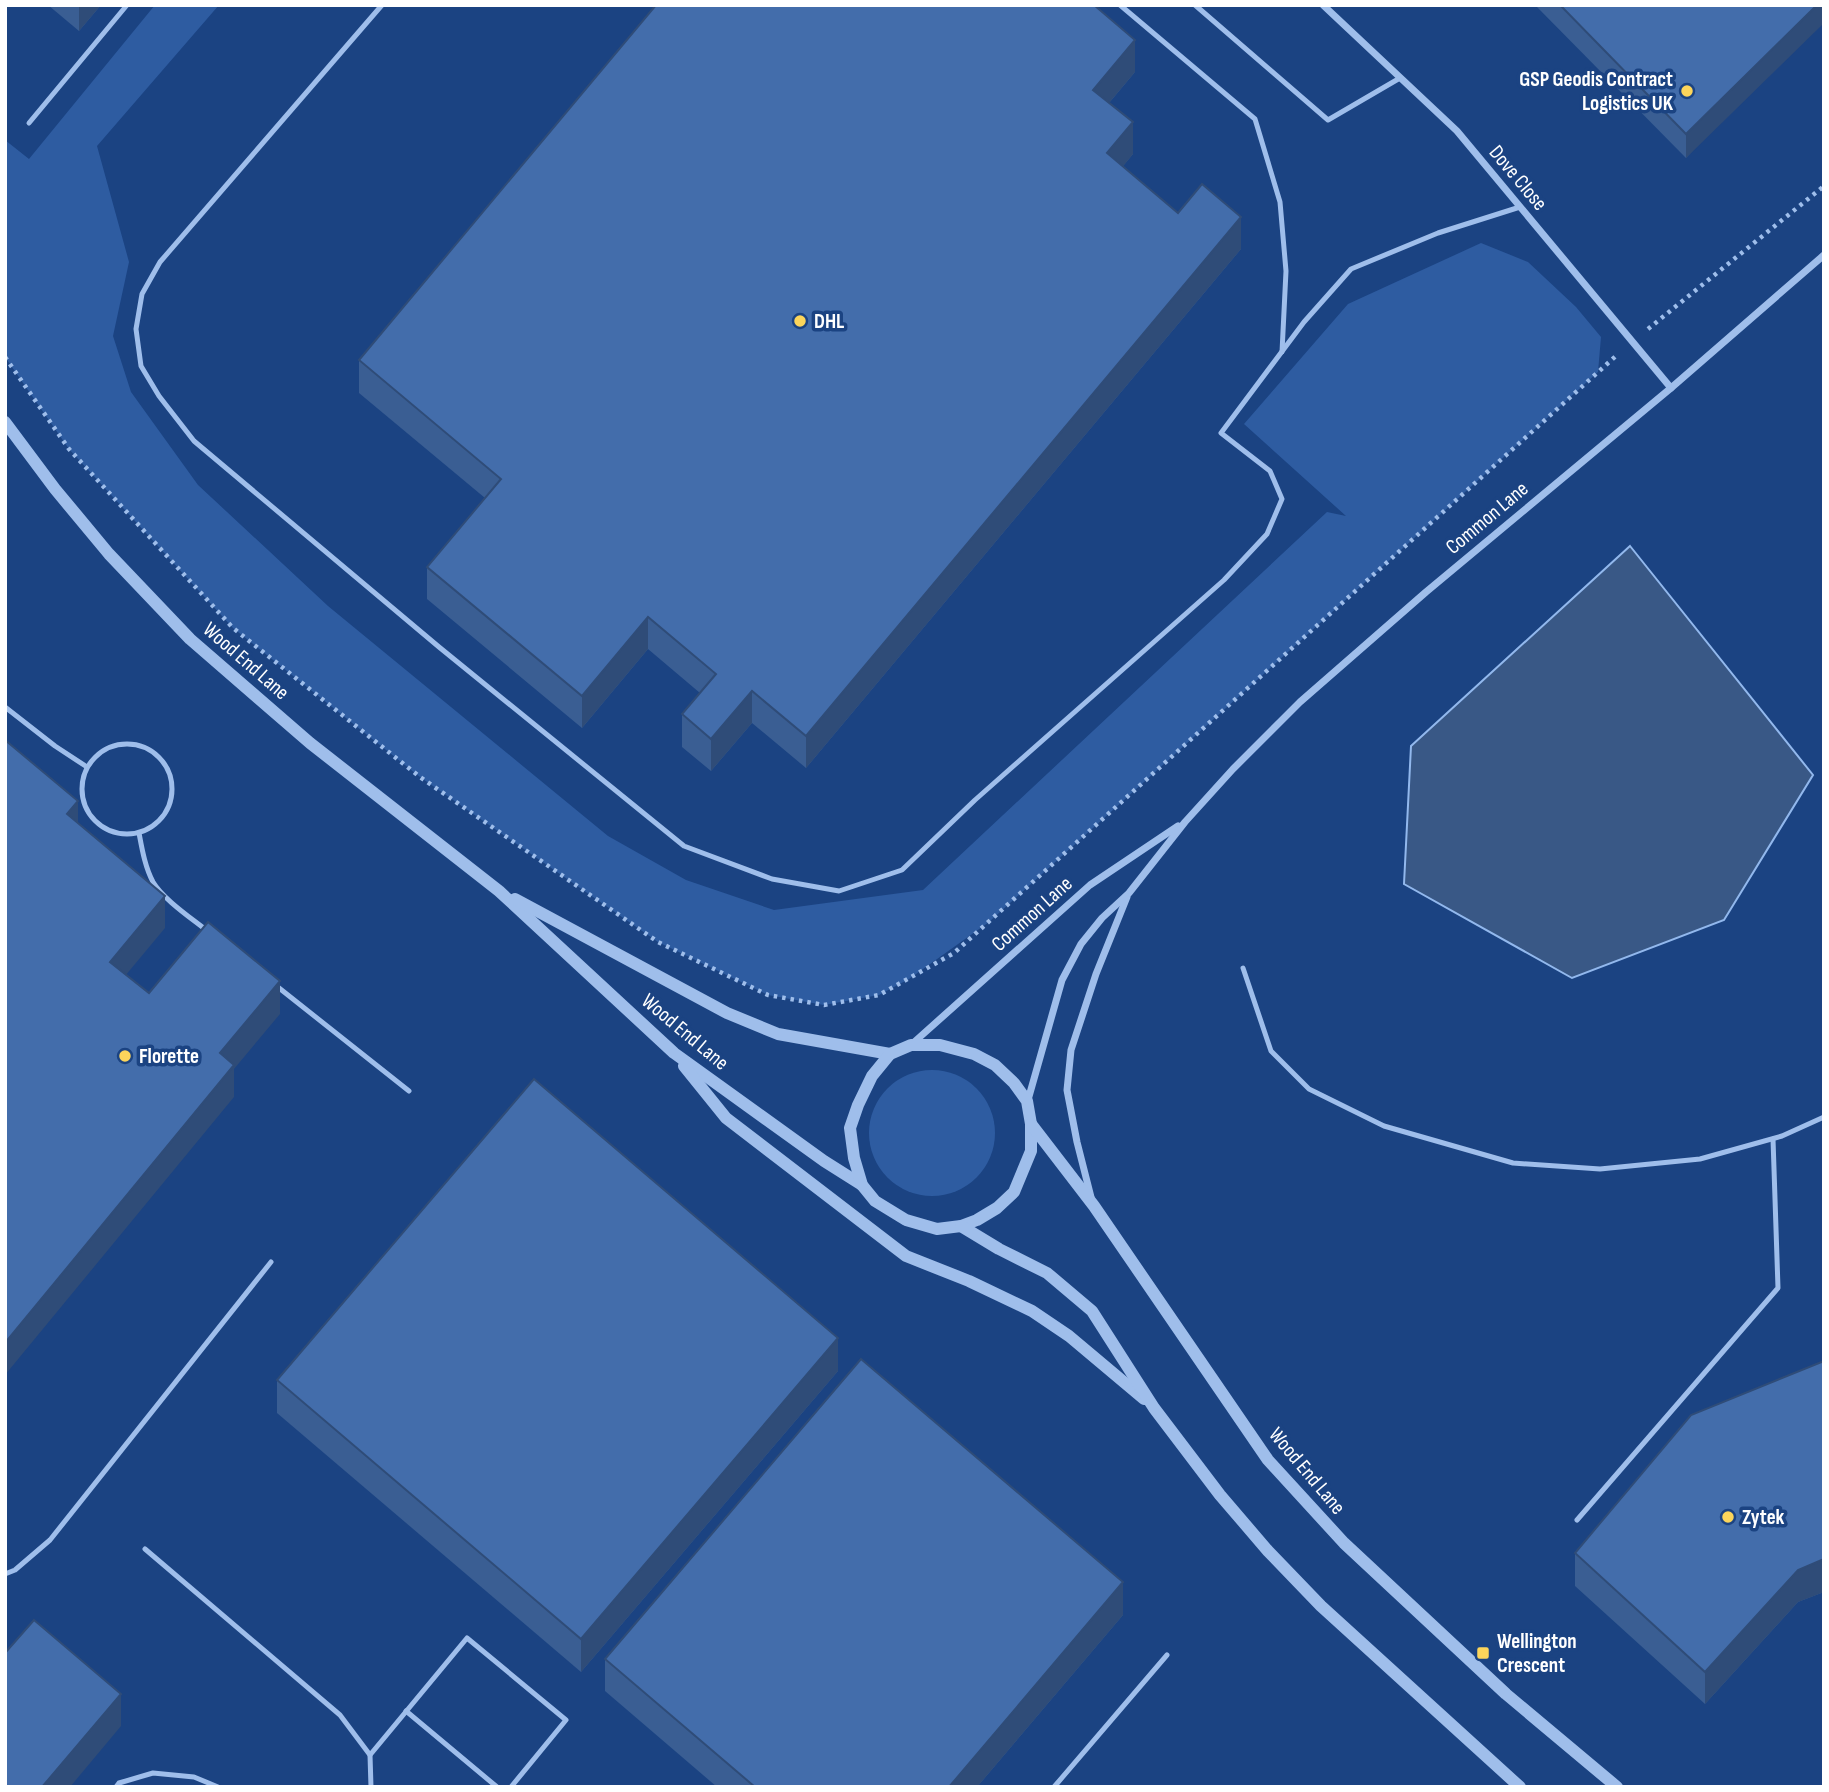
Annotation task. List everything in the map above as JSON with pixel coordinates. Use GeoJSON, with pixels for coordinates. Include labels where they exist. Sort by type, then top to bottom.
{"type":"FeatureCollection","features":[{"type":"Feature","properties":{"kind":"street","name":"Dove Close"},"geometry":{"type":"LineString","coordinates":[[1323,5],[1457,131],[1671,387]]}},
{"type":"Feature","properties":{"kind":"street","name":"Common Lane"},"geometry":{"type":"LineString","coordinates":[[1027,1101],[1062,980],[1081,944],[1102,918],[1129,893],[1185,821],[1233,769],[1300,702],[1426,592],[1824,256]]}},
{"type":"Feature","properties":{"kind":"street","name":"Wood End Lane"},"geometry":{"type":"LineString","coordinates":[[5,422],[55,489],[109,554],[191,639],[310,743],[499,891],[674,1053],[824,1161],[862,1185]]}},
{"type":"Feature","properties":{"kind":"street","name":"Common Lane"},"geometry":{"type":"LineString","coordinates":[[911,1045],[1090,886],[1185,821]]}},
{"type":"Feature","properties":{"kind":"street","name":"Wood End Lane"},"geometry":{"type":"LineString","coordinates":[[499,891],[727,1013],[778,1034],[890,1055]]}},
{"type":"Feature","properties":{"kind":"street"},"geometry":{"type":"LineString","coordinates":[[1094,1206],[1067,1090],[1071,1050],[1096,974],[1129,893]]}},
{"type":"Feature","properties":{"kind":"street"},"geometry":{"type":"LineString","coordinates":[[911,1045],[940,1045],[974,1054],[995,1065],[1014,1083],[1027,1101],[1031,1124],[1031,1151],[1014,1192],[997,1208],[978,1220],[961,1226],[937,1229],[906,1220],[875,1201],[862,1185],[854,1158],[850,1128],[872,1076],[890,1055],[911,1045]]}},
{"type":"Feature","properties":{"kind":"street"},"geometry":{"type":"LineString","coordinates":[[674,1053],[726,1118],[906,1256],[969,1281],[1032,1311],[1069,1336],[1154,1408]]}},
{"type":"Feature","properties":{"kind":"street","name":"Wood End Lane"},"geometry":{"type":"LineString","coordinates":[[1031,1124],[1094,1206],[1268,1460],[1343,1543],[1506,1694],[1617,1787]]}},
{"type":"Feature","properties":{"kind":"street"},"geometry":{"type":"LineString","coordinates":[[961,1226],[1047,1273],[1092,1311],[1154,1408],[1220,1495],[1268,1551],[1321,1606],[1520,1787]]}},
{"type":"Feature","properties":{"kind":"lane"},"geometry":{"type":"LineString","coordinates":[[29,123],[127,5]]}},
{"type":"Feature","properties":{"kind":"lane"},"geometry":{"type":"LineString","coordinates":[[382,5],[160,262],[142,294],[136,329],[141,366],[159,396],[194,441],[439,647],[684,846],[772,879],[839,891],[902,870],[975,800],[1224,580],[1267,534],[1282,499],[1270,471],[1220,433],[1304,322],[1351,269],[1438,233],[1520,207]]}},
{"type":"Feature","properties":{"kind":"lane"},"geometry":{"type":"LineString","coordinates":[[1120,5],[1255,119],[1280,202],[1286,271],[1282,352]]}},
{"type":"Feature","properties":{"kind":"lane"},"geometry":{"type":"LineString","coordinates":[[1195,5],[1328,120],[1400,78]]}},
{"type":"Feature","properties":{"kind":"lane"},"geometry":{"type":"LineString","coordinates":[[5,707],[87,767]]}},
{"type":"Feature","properties":{"kind":"lane"},"geometry":{"type":"LineString","coordinates":[[124,744],[152,751],[163,761],[170,775],[170,804],[163,817],[152,827],[139,833],[124,835],[109,831],[96,823],[87,811],[82,796],[82,781],[87,767],[103,751],[124,744]]}},
{"type":"Feature","properties":{"kind":"lane"},"geometry":{"type":"LineString","coordinates":[[139,833],[153,883],[174,905],[217,939]]}},
{"type":"Feature","properties":{"kind":"lane"},"geometry":{"type":"LineString","coordinates":[[1242,968],[1271,1051],[1309,1089],[1384,1126],[1513,1163],[1600,1169],[1700,1160],[1773,1139],[1824,1117]]}},
{"type":"Feature","properties":{"kind":"lane"},"geometry":{"type":"LineString","coordinates":[[270,981],[409,1091]]}},
{"type":"Feature","properties":{"kind":"lane"},"geometry":{"type":"LineString","coordinates":[[1577,1520],[1778,1288],[1773,1139]]}},
{"type":"Feature","properties":{"kind":"lane"},"geometry":{"type":"LineString","coordinates":[[5,1574],[15,1570],[50,1540],[271,1262]]}},
{"type":"Feature","properties":{"kind":"lane"},"geometry":{"type":"LineString","coordinates":[[145,1549],[340,1715],[370,1755],[371,1787]]}},
{"type":"Feature","properties":{"kind":"lane"},"geometry":{"type":"LineString","coordinates":[[370,1755],[467,1638],[566,1720],[511,1787]]}},
{"type":"Feature","properties":{"kind":"lane"},"geometry":{"type":"LineString","coordinates":[[1054,1787],[1167,1655]]}},
{"type":"Feature","properties":{"kind":"lane"},"geometry":{"type":"LineString","coordinates":[[406,1711],[497,1787]]}},
{"type":"Feature","properties":{"kind":"lane"},"geometry":{"type":"LineString","coordinates":[[116,1787],[120,1783],[153,1773],[194,1777],[218,1787]]}},
{"type":"Feature","properties":{"kind":"path"},"geometry":{"type":"LineString","coordinates":[[5,357],[69,449],[233,628],[409,768],[658,942],[768,995],[824,1005],[879,995],[954,953],[1633,341],[1824,186]]}},
{"type":"Feature","properties":{"kind":"shaded area"},"geometry":{"type":"Polygon","coordinates":[[[155,5],[219,5],[97,146],[129,262],[113,336],[131,392],[198,485],[328,606],[608,836],[686,880],[774,910],[923,890],[1327,512],[1346,516],[1244,424],[1348,304],[1481,243],[1528,262],[1576,307],[1601,337],[1598,372],[989,922],[909,979],[879,995],[824,1005],[768,995],[658,942],[420,777],[233,628],[69,449],[5,357],[5,140],[29,159],[155,5]]]}},
{"type":"Feature","properties":{"kind":"shaded area"},"geometry":{"type":"Polygon","coordinates":[[[1630,546],[1813,775],[1724,920],[1572,978],[1404,884],[1411,746],[1630,546]]]}},
{"type":"Feature","properties":{"kind":"shaded area"},"geometry":{"type":"Polygon","coordinates":[[[932,1070],[956,1075],[977,1088],[990,1109],[995,1133],[990,1157],[977,1178],[956,1191],[932,1196],[908,1191],[887,1178],[874,1157],[869,1133],[874,1109],[887,1088],[908,1075],[932,1070]]]}},
{"type":"Feature","properties":{"kind":"building","name":"DHL"},"geometry":{"type":"Polygon","coordinates":[[[656,5],[1094,5],[1135,40],[1093,90],[1133,122],[1107,153],[1178,213],[1202,184],[1241,217],[806,736],[752,691],[711,739],[682,714],[716,674],[648,617],[582,696],[427,567],[501,479],[359,360],[656,5]]]}},
{"type":"Feature","properties":{"kind":"building","name":"GSP Geodis Contract Logistics UK"},"geometry":{"type":"Polygon","coordinates":[[[1560,5],[1817,5],[1686,134],[1560,5]]]}},
{"type":"Feature","properties":{"kind":"building","name":"Florette"},"geometry":{"type":"Polygon","coordinates":[[[5,740],[78,801],[67,814],[165,896],[110,962],[149,993],[208,922],[280,981],[220,1053],[234,1065],[5,1343],[5,740]]]}},
{"type":"Feature","properties":{"kind":"building"},"geometry":{"type":"Polygon","coordinates":[[[534,1079],[838,1338],[581,1639],[277,1380],[534,1079]]]}},
{"type":"Feature","properties":{"kind":"building"},"geometry":{"type":"Polygon","coordinates":[[[861,1359],[1123,1582],[949,1787],[755,1787],[605,1659],[861,1359]]]}},
{"type":"Feature","properties":{"kind":"building","name":"Zytek"},"geometry":{"type":"Polygon","coordinates":[[[1824,1361],[1824,1559],[1798,1570],[1705,1672],[1575,1553],[1691,1415],[1824,1361]]]}},
{"type":"Feature","properties":{"kind":"building"},"geometry":{"type":"Polygon","coordinates":[[[34,1620],[121,1694],[42,1787],[5,1787],[5,1653],[34,1620]]]}},
{"type":"Feature","properties":{"kind":"place","name":"GSP Geodis Contract Logistics UK"},"geometry":{"type":"Point","coordinates":[1687,91]}},
{"type":"Feature","properties":{"kind":"place","name":"DHL"},"geometry":{"type":"Point","coordinates":[800,321]}},
{"type":"Feature","properties":{"kind":"place","name":"Florette"},"geometry":{"type":"Point","coordinates":[125,1056]}},
{"type":"Feature","properties":{"kind":"place","name":"Zytek"},"geometry":{"type":"Point","coordinates":[1728,1517]}},
{"type":"Feature","properties":{"kind":"place","name":"Wellington Crescent"},"geometry":{"type":"Point","coordinates":[1483,1653]}}]}
